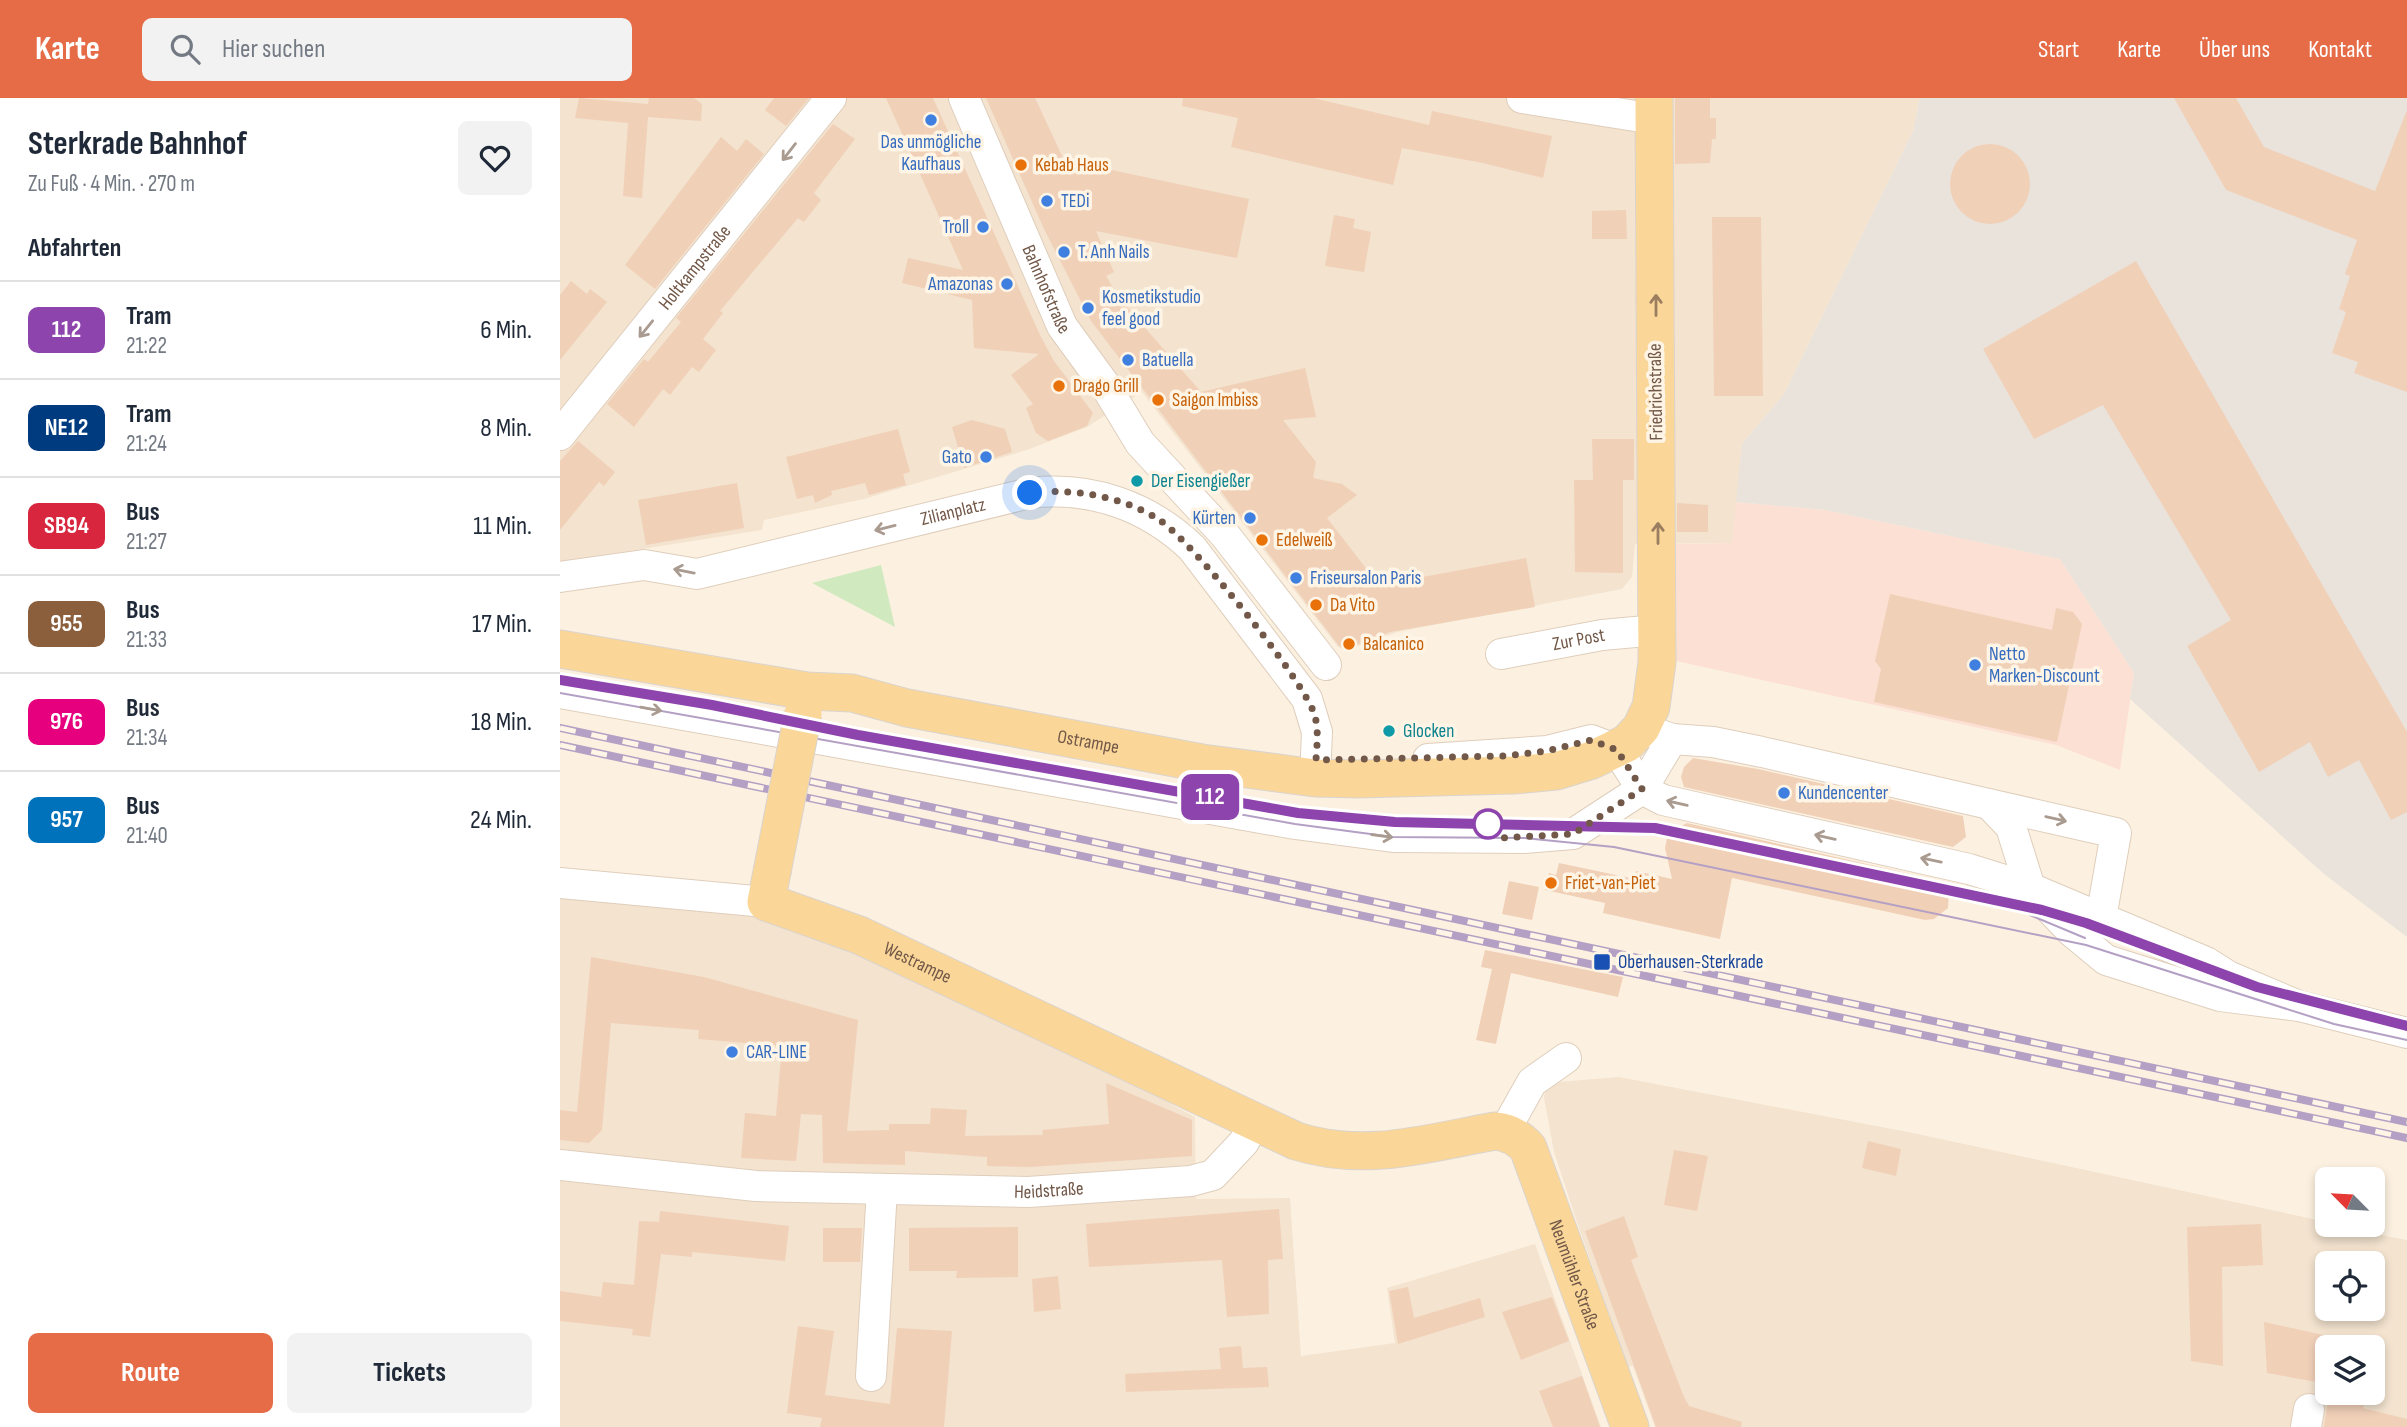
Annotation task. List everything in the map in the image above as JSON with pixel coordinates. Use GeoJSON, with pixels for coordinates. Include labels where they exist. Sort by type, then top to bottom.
{"type":"FeatureCollection","features":[{"type":"Feature","properties":{"kind":"main road","name":"Friedrichstraße"},"geometry":{"type":"LineString","coordinates":[[1643,739],[1656,685],[1657,630],[1654,108]]}},
{"type":"Feature","properties":{"kind":"main road","name":"Ostrampe"},"geometry":{"type":"LineString","coordinates":[[560,649],[805,702],[852,693],[907,708],[1202,763],[1514,775],[1556,771],[1643,739]]}},
{"type":"Feature","properties":{"kind":"main road"},"geometry":{"type":"LineString","coordinates":[[769,887],[805,702]]}},
{"type":"Feature","properties":{"kind":"main road","name":"Westrampe"},"geometry":{"type":"LineString","coordinates":[[769,887],[859,935],[1254,1122]]}},
{"type":"Feature","properties":{"kind":"main road"},"geometry":{"type":"LineString","coordinates":[[1254,1122],[1307,1144],[1361,1152],[1413,1149],[1504,1132]]}},
{"type":"Feature","properties":{"kind":"main road","name":"Neumühler Straße"},"geometry":{"type":"LineString","coordinates":[[1504,1132],[1528,1148],[1630,1427]]}},
{"type":"Feature","properties":{"kind":"street","name":"Holtkampstraße"},"geometry":{"type":"LineString","coordinates":[[560,435],[831,98]]}},
{"type":"Feature","properties":{"kind":"street","name":"Bahnhofstraße"},"geometry":{"type":"LineString","coordinates":[[964,98],[1062,326],[1105,385],[1140,443],[1224,535],[1326,665]]}},
{"type":"Feature","properties":{"kind":"street"},"geometry":{"type":"LineString","coordinates":[[1522,98],[1654,108]]}},
{"type":"Feature","properties":{"kind":"street"},"geometry":{"type":"LineString","coordinates":[[1158,461],[1159,520]]}},
{"type":"Feature","properties":{"kind":"street","name":"Zilianplatz"},"geometry":{"type":"LineString","coordinates":[[560,577],[645,565],[697,574],[1040,492],[1080,493],[1109,498],[1159,520],[1192,548],[1307,699],[1316,723],[1315,769]]}},
{"type":"Feature","properties":{"kind":"street","name":"Zur Post"},"geometry":{"type":"LineString","coordinates":[[1501,654],[1602,635],[1657,630]]}},
{"type":"Feature","properties":{"kind":"street"},"geometry":{"type":"LineString","coordinates":[[560,693],[1295,824],[1393,837],[1524,838],[1573,834],[1642,789]]}},
{"type":"Feature","properties":{"kind":"street"},"geometry":{"type":"LineString","coordinates":[[1642,789],[1643,739]]}},
{"type":"Feature","properties":{"kind":"street"},"geometry":{"type":"LineString","coordinates":[[1642,789],[1643,739]]}},
{"type":"Feature","properties":{"kind":"street"},"geometry":{"type":"LineString","coordinates":[[1643,739],[1713,742],[1762,751],[2116,833],[2101,918]]}},
{"type":"Feature","properties":{"kind":"street"},"geometry":{"type":"LineString","coordinates":[[1642,789],[1663,800],[1969,869],[2030,888],[2206,962],[2228,976],[2298,1006]]}},
{"type":"Feature","properties":{"kind":"street"},"geometry":{"type":"LineString","coordinates":[[1989,804],[2011,827],[2030,888],[2070,931],[2106,960],[2220,996],[2298,1006],[2407,1033]]}},
{"type":"Feature","properties":{"kind":"street"},"geometry":{"type":"LineString","coordinates":[[1969,869],[1998,853],[2011,827]]}},
{"type":"Feature","properties":{"kind":"street","name":"Westrampe"},"geometry":{"type":"LineString","coordinates":[[560,883],[769,887]]}},
{"type":"Feature","properties":{"kind":"street"},"geometry":{"type":"LineString","coordinates":[[1504,1132],[1532,1082],[1566,1058]]}},
{"type":"Feature","properties":{"kind":"street","name":"Heidstraße"},"geometry":{"type":"LineString","coordinates":[[560,1165],[756,1186],[1028,1192],[1191,1181],[1213,1175],[1244,1142],[1254,1122]]}},
{"type":"Feature","properties":{"kind":"street"},"geometry":{"type":"LineString","coordinates":[[871,1376],[882,1189]]}},
{"type":"Feature","properties":{"kind":"shaded area"},"geometry":{"type":"Polygon","coordinates":[[[560,98],[1920,98],[1913,131],[1784,394],[1742,444],[1733,543],[1635,544],[1632,577],[1622,589],[1397,632],[1346,650],[1338,647],[1142,392],[1087,427],[1027,450],[864,499],[764,520],[762,530],[560,562],[560,98]]]}},
{"type":"Feature","properties":{"kind":"shaded area"},"geometry":{"type":"Polygon","coordinates":[[[1920,98],[2407,98],[2407,937],[2324,874],[2130,699],[2134,673],[2060,559],[1825,510],[1736,502],[1742,444],[1784,394],[1913,131],[1920,98]]]}},
{"type":"Feature","properties":{"kind":"shaded area"},"geometry":{"type":"Polygon","coordinates":[[[1736,502],[1825,510],[2060,559],[2134,673],[2120,770],[2056,745],[1672,660],[1676,544],[1732,543],[1736,502]]]}},
{"type":"Feature","properties":{"kind":"shaded area"},"geometry":{"type":"Polygon","coordinates":[[[560,894],[738,906],[971,996],[1195,1117],[1196,1199],[1290,1198],[1301,1356],[1395,1343],[1387,1288],[1535,1244],[1601,1427],[560,1427],[560,894]]]}},
{"type":"Feature","properties":{"kind":"shaded area"},"geometry":{"type":"Polygon","coordinates":[[[1619,1077],[1913,1133],[2315,1219],[2315,1237],[2385,1236],[2407,1240],[2407,1427],[1655,1427],[1633,1366],[1628,1367],[1579,1228],[1554,1152],[1544,1098],[1546,1083],[1619,1077]]]}},
{"type":"Feature","properties":{"kind":"green space"},"geometry":{"type":"Polygon","coordinates":[[[881,565],[895,627],[812,583],[881,565]]]}},
{"type":"Feature","properties":{"kind":"building"},"geometry":{"type":"Polygon","coordinates":[[[579,98],[648,104],[649,98],[694,98],[702,104],[701,121],[648,117],[642,198],[623,196],[628,123],[575,118],[579,98]]]}},
{"type":"Feature","properties":{"kind":"building"},"geometry":{"type":"Polygon","coordinates":[[[774,98],[809,98],[786,126],[765,110],[774,98]]]}},
{"type":"Feature","properties":{"kind":"building"},"geometry":{"type":"Polygon","coordinates":[[[886,98],[933,98],[1040,335],[1054,361],[1093,413],[1087,426],[1048,441],[1036,433],[1026,408],[1033,404],[1011,375],[1039,354],[974,348],[972,300],[902,283],[908,258],[963,270],[886,98]]]}},
{"type":"Feature","properties":{"kind":"building"},"geometry":{"type":"Polygon","coordinates":[[[986,98],[1035,98],[1064,160],[1249,199],[1237,258],[1096,231],[1114,272],[1106,276],[1119,298],[1201,392],[1305,368],[1316,417],[1283,420],[1316,462],[1313,478],[1342,484],[1357,495],[1327,518],[1379,585],[1526,558],[1535,607],[1390,632],[1346,649],[1339,646],[1091,321],[1044,229],[986,98]]]}},
{"type":"Feature","properties":{"kind":"building"},"geometry":{"type":"Polygon","coordinates":[[[1183,98],[1313,98],[1429,125],[1432,111],[1552,136],[1543,178],[1483,163],[1402,148],[1393,185],[1231,147],[1238,118],[1182,106],[1183,98]]]}},
{"type":"Feature","properties":{"kind":"building"},"geometry":{"type":"Polygon","coordinates":[[[1675,98],[1710,98],[1710,118],[1716,118],[1716,139],[1712,139],[1710,163],[1675,164],[1675,98]]]}},
{"type":"Feature","properties":{"kind":"building"},"geometry":{"type":"Polygon","coordinates":[[[2174,98],[2236,98],[2264,147],[2375,191],[2407,110],[2407,392],[2354,373],[2358,362],[2332,353],[2346,312],[2339,309],[2350,276],[2345,274],[2357,240],[2226,190],[2174,98]]]}},
{"type":"Feature","properties":{"kind":"building"},"geometry":{"type":"Polygon","coordinates":[[[833,124],[855,139],[814,193],[821,200],[804,222],[798,218],[720,311],[723,313],[703,339],[716,350],[699,372],[692,367],[670,395],[663,389],[634,427],[607,404],[644,359],[648,362],[681,322],[676,318],[833,124]]]}},
{"type":"Feature","properties":{"kind":"building"},"geometry":{"type":"Polygon","coordinates":[[[721,137],[737,151],[746,139],[764,154],[655,289],[625,265],[721,137]]]}},
{"type":"Feature","properties":{"kind":"building"},"geometry":{"type":"Polygon","coordinates":[[[1990,144],[2005,147],[2018,156],[2027,169],[2030,184],[2027,199],[2018,212],[2005,221],[1990,224],[1975,221],[1962,212],[1953,199],[1950,184],[1953,169],[1962,156],[1975,147],[1990,144]]]}},
{"type":"Feature","properties":{"kind":"building"},"geometry":{"type":"Polygon","coordinates":[[[1626,210],[1627,239],[1592,239],[1592,211],[1626,210]]]}},
{"type":"Feature","properties":{"kind":"building"},"geometry":{"type":"Polygon","coordinates":[[[1334,215],[1355,219],[1353,228],[1371,232],[1364,272],[1325,266],[1334,215]]]}},
{"type":"Feature","properties":{"kind":"building"},"geometry":{"type":"Polygon","coordinates":[[[1712,217],[1761,217],[1763,396],[1714,396],[1712,217]]]}},
{"type":"Feature","properties":{"kind":"building"},"geometry":{"type":"Polygon","coordinates":[[[2136,261],[2407,732],[2407,812],[2391,820],[2359,760],[2328,777],[2310,742],[2259,772],[2187,646],[2231,620],[2103,405],[2034,439],[1983,349],[2136,261]]]}},
{"type":"Feature","properties":{"kind":"building"},"geometry":{"type":"Polygon","coordinates":[[[571,281],[587,294],[590,289],[607,302],[560,360],[560,295],[571,281]]]}},
{"type":"Feature","properties":{"kind":"building"},"geometry":{"type":"Polygon","coordinates":[[[972,420],[1005,429],[1012,452],[964,468],[952,427],[972,420]]]}},
{"type":"Feature","properties":{"kind":"building"},"geometry":{"type":"Polygon","coordinates":[[[898,429],[910,472],[903,474],[906,485],[869,495],[865,483],[831,491],[832,495],[815,503],[813,495],[797,499],[786,457],[898,429]]]}},
{"type":"Feature","properties":{"kind":"building"},"geometry":{"type":"Polygon","coordinates":[[[1592,439],[1634,439],[1634,480],[1623,480],[1623,573],[1575,572],[1574,480],[1593,480],[1592,439]]]}},
{"type":"Feature","properties":{"kind":"building"},"geometry":{"type":"Polygon","coordinates":[[[578,441],[615,472],[604,486],[599,482],[560,530],[560,461],[578,441]]]}},
{"type":"Feature","properties":{"kind":"building"},"geometry":{"type":"Polygon","coordinates":[[[737,483],[744,528],[646,545],[638,500],[737,483]]]}},
{"type":"Feature","properties":{"kind":"building"},"geometry":{"type":"Polygon","coordinates":[[[1677,503],[1708,505],[1708,532],[1677,532],[1677,503]]]}},
{"type":"Feature","properties":{"kind":"building","name":"Netto Marken-Discount"},"geometry":{"type":"Polygon","coordinates":[[[1890,594],[2052,630],[2056,608],[2073,612],[2082,624],[2057,742],[1874,702],[1881,669],[1875,661],[1890,594]]]}},
{"type":"Feature","properties":{"kind":"building"},"geometry":{"type":"Polygon","coordinates":[[[1693,758],[1758,769],[1963,816],[1966,837],[1953,847],[1684,787],[1681,777],[1684,767],[1693,758]]]}},
{"type":"Feature","properties":{"kind":"building"},"geometry":{"type":"Polygon","coordinates":[[[1687,823],[1932,879],[1945,885],[1949,892],[1948,908],[1934,919],[1925,920],[1732,878],[1720,939],[1603,913],[1605,903],[1545,890],[1549,873],[1556,875],[1559,863],[1635,879],[1636,871],[1672,879],[1665,848],[1667,838],[1673,830],[1687,823]]]}},
{"type":"Feature","properties":{"kind":"building"},"geometry":{"type":"Polygon","coordinates":[[[1509,881],[1539,887],[1532,920],[1502,914],[1509,881]]]}},
{"type":"Feature","properties":{"kind":"building"},"geometry":{"type":"Polygon","coordinates":[[[1485,950],[1623,977],[1618,997],[1511,973],[1496,1044],[1476,1040],[1492,969],[1481,967],[1485,950]]]}},
{"type":"Feature","properties":{"kind":"building"},"geometry":{"type":"Polygon","coordinates":[[[591,957],[704,977],[858,1020],[847,1131],[889,1130],[889,1124],[930,1124],[931,1108],[967,1110],[965,1136],[1043,1135],[1042,1130],[1109,1124],[1106,1083],[1192,1120],[1192,1156],[1030,1167],[987,1166],[987,1157],[905,1151],[905,1165],[823,1163],[822,1115],[801,1114],[796,1161],[741,1158],[745,1113],[776,1116],[782,1046],[698,1039],[699,1030],[611,1023],[602,1130],[589,1143],[560,1140],[560,1110],[577,1112],[591,957]]]}},
{"type":"Feature","properties":{"kind":"building"},"geometry":{"type":"Polygon","coordinates":[[[1868,1141],[1901,1149],[1896,1176],[1862,1168],[1868,1141]]]}},
{"type":"Feature","properties":{"kind":"building"},"geometry":{"type":"Polygon","coordinates":[[[1674,1150],[1708,1156],[1697,1211],[1664,1205],[1674,1150]]]}},
{"type":"Feature","properties":{"kind":"building"},"geometry":{"type":"Polygon","coordinates":[[[1279,1209],[1283,1259],[1268,1260],[1269,1314],[1227,1317],[1222,1260],[1089,1267],[1086,1224],[1279,1209]]]}},
{"type":"Feature","properties":{"kind":"building"},"geometry":{"type":"Polygon","coordinates":[[[660,1211],[789,1226],[785,1261],[692,1252],[692,1257],[661,1254],[650,1337],[632,1335],[633,1329],[560,1321],[560,1291],[601,1297],[603,1282],[634,1285],[639,1221],[659,1222],[660,1211]]]}},
{"type":"Feature","properties":{"kind":"building"},"geometry":{"type":"Polygon","coordinates":[[[1624,1216],[1638,1257],[1631,1260],[1684,1397],[1689,1406],[1742,1422],[1741,1427],[1656,1427],[1585,1231],[1624,1216]]]}},
{"type":"Feature","properties":{"kind":"building"},"geometry":{"type":"Polygon","coordinates":[[[2261,1224],[2263,1265],[2222,1267],[2223,1366],[2191,1361],[2187,1227],[2261,1224]]]}},
{"type":"Feature","properties":{"kind":"building"},"geometry":{"type":"Polygon","coordinates":[[[1018,1227],[1018,1277],[956,1278],[957,1271],[909,1271],[909,1228],[1018,1227]]]}},
{"type":"Feature","properties":{"kind":"building"},"geometry":{"type":"Polygon","coordinates":[[[823,1228],[862,1228],[860,1262],[823,1262],[823,1228]]]}},
{"type":"Feature","properties":{"kind":"building"},"geometry":{"type":"Polygon","coordinates":[[[1058,1276],[1061,1309],[1034,1312],[1032,1279],[1058,1276]]]}},
{"type":"Feature","properties":{"kind":"building"},"geometry":{"type":"Polygon","coordinates":[[[1408,1287],[1414,1318],[1480,1298],[1485,1317],[1398,1344],[1389,1291],[1408,1287]]]}},
{"type":"Feature","properties":{"kind":"building"},"geometry":{"type":"Polygon","coordinates":[[[1552,1297],[1569,1341],[1521,1360],[1502,1312],[1552,1297]]]}},
{"type":"Feature","properties":{"kind":"building"},"geometry":{"type":"Polygon","coordinates":[[[2264,1322],[2323,1335],[2315,1335],[2315,1382],[2267,1373],[2264,1322]]]}},
{"type":"Feature","properties":{"kind":"building"},"geometry":{"type":"Polygon","coordinates":[[[798,1326],[834,1331],[825,1395],[890,1404],[897,1328],[952,1331],[944,1427],[820,1427],[822,1418],[787,1413],[798,1326]]]}},
{"type":"Feature","properties":{"kind":"building"},"geometry":{"type":"Polygon","coordinates":[[[1241,1346],[1243,1368],[1267,1367],[1269,1387],[1126,1392],[1125,1374],[1221,1369],[1219,1348],[1241,1346]]]}},
{"type":"Feature","properties":{"kind":"building"},"geometry":{"type":"Polygon","coordinates":[[[1582,1376],[1600,1427],[1553,1427],[1539,1391],[1582,1376]]]}},
{"type":"Feature","properties":{"kind":"building"},"geometry":{"type":"Polygon","coordinates":[[[2327,1405],[2364,1405],[2363,1408],[2407,1419],[2407,1427],[2324,1427],[2327,1405]]]}},
{"type":"Feature","properties":{"kind":"tram line"},"geometry":{"type":"LineString","coordinates":[[560,680],[1298,813],[1395,822],[1655,828],[2042,910],[2086,923],[2257,987],[2407,1026]]}},
{"type":"Feature","properties":{"kind":"tram line","name":"112"},"geometry":{"type":"LineString","coordinates":[[560,680],[712,705],[858,735],[1298,813],[1395,822],[1655,828],[2042,910],[2086,923],[2257,987],[2407,1026]]}},
{"type":"Feature","properties":{"kind":"tram line"},"geometry":{"type":"LineString","coordinates":[[560,693],[1295,824],[1393,837],[1524,838],[1614,847],[2086,945],[2334,1024],[2407,1040]]}},
{"type":"Feature","properties":{"kind":"tram line"},"geometry":{"type":"LineString","coordinates":[[2030,915],[2085,938]]}},
{"type":"Feature","properties":{"kind":"railway"},"geometry":{"type":"LineString","coordinates":[[560,728],[2407,1122]]}},
{"type":"Feature","properties":{"kind":"railway"},"geometry":{"type":"LineString","coordinates":[[560,745],[2407,1138]]}},
{"type":"Feature","properties":{"kind":"place","name":"Das unmögliche Kaufhaus"},"geometry":{"type":"Point","coordinates":[931,120]}},
{"type":"Feature","properties":{"kind":"place","name":"Kebab Haus"},"geometry":{"type":"Point","coordinates":[1021,165]}},
{"type":"Feature","properties":{"kind":"place","name":"TEDi"},"geometry":{"type":"Point","coordinates":[1047,201]}},
{"type":"Feature","properties":{"kind":"place","name":"Troll"},"geometry":{"type":"Point","coordinates":[983,227]}},
{"type":"Feature","properties":{"kind":"place","name":"T. Anh Nails"},"geometry":{"type":"Point","coordinates":[1064,252]}},
{"type":"Feature","properties":{"kind":"place","name":"Amazonas"},"geometry":{"type":"Point","coordinates":[1007,284]}},
{"type":"Feature","properties":{"kind":"place","name":"Kosmetikstudio feel good"},"geometry":{"type":"Point","coordinates":[1088,308]}},
{"type":"Feature","properties":{"kind":"place","name":"Batuella"},"geometry":{"type":"Point","coordinates":[1128,360]}},
{"type":"Feature","properties":{"kind":"place","name":"Drago Grill"},"geometry":{"type":"Point","coordinates":[1059,386]}},
{"type":"Feature","properties":{"kind":"place","name":"Saigon Imbiss"},"geometry":{"type":"Point","coordinates":[1158,400]}},
{"type":"Feature","properties":{"kind":"place","name":"Gato"},"geometry":{"type":"Point","coordinates":[986,457]}},
{"type":"Feature","properties":{"kind":"place","name":"Der Eisengießer"},"geometry":{"type":"Point","coordinates":[1137,481]}},
{"type":"Feature","properties":{"kind":"place","name":"Kürten"},"geometry":{"type":"Point","coordinates":[1250,518]}},
{"type":"Feature","properties":{"kind":"place","name":"Edelweiß"},"geometry":{"type":"Point","coordinates":[1262,540]}},
{"type":"Feature","properties":{"kind":"place","name":"Friseursalon Paris"},"geometry":{"type":"Point","coordinates":[1296,578]}},
{"type":"Feature","properties":{"kind":"place","name":"Da Vito"},"geometry":{"type":"Point","coordinates":[1316,605]}},
{"type":"Feature","properties":{"kind":"place","name":"Balcanico"},"geometry":{"type":"Point","coordinates":[1349,644]}},
{"type":"Feature","properties":{"kind":"place","name":"Netto Marken-Discount"},"geometry":{"type":"Point","coordinates":[1975,665]}},
{"type":"Feature","properties":{"kind":"place","name":"Glocken"},"geometry":{"type":"Point","coordinates":[1389,731]}},
{"type":"Feature","properties":{"kind":"place","name":"Kundencenter"},"geometry":{"type":"Point","coordinates":[1784,793]}},
{"type":"Feature","properties":{"kind":"place","name":"Friet-van-Piet"},"geometry":{"type":"Point","coordinates":[1551,883]}},
{"type":"Feature","properties":{"kind":"place","name":"Oberhausen-Sterkrade"},"geometry":{"type":"Point","coordinates":[1602,962]}},
{"type":"Feature","properties":{"kind":"place","name":"CAR-LINE"},"geometry":{"type":"Point","coordinates":[732,1052]}},
{"type":"Feature","properties":{"kind":"route"},"geometry":{"type":"LineString","coordinates":[[1030,493],[1080,493],[1109,498],[1148,514],[1176,533],[1192,548],[1227,592],[1307,699],[1316,723],[1316,760],[1505,756],[1547,751],[1591,740],[1617,750],[1642,789],[1591,825],[1573,834],[1498,838],[1488,824]]}}]}
